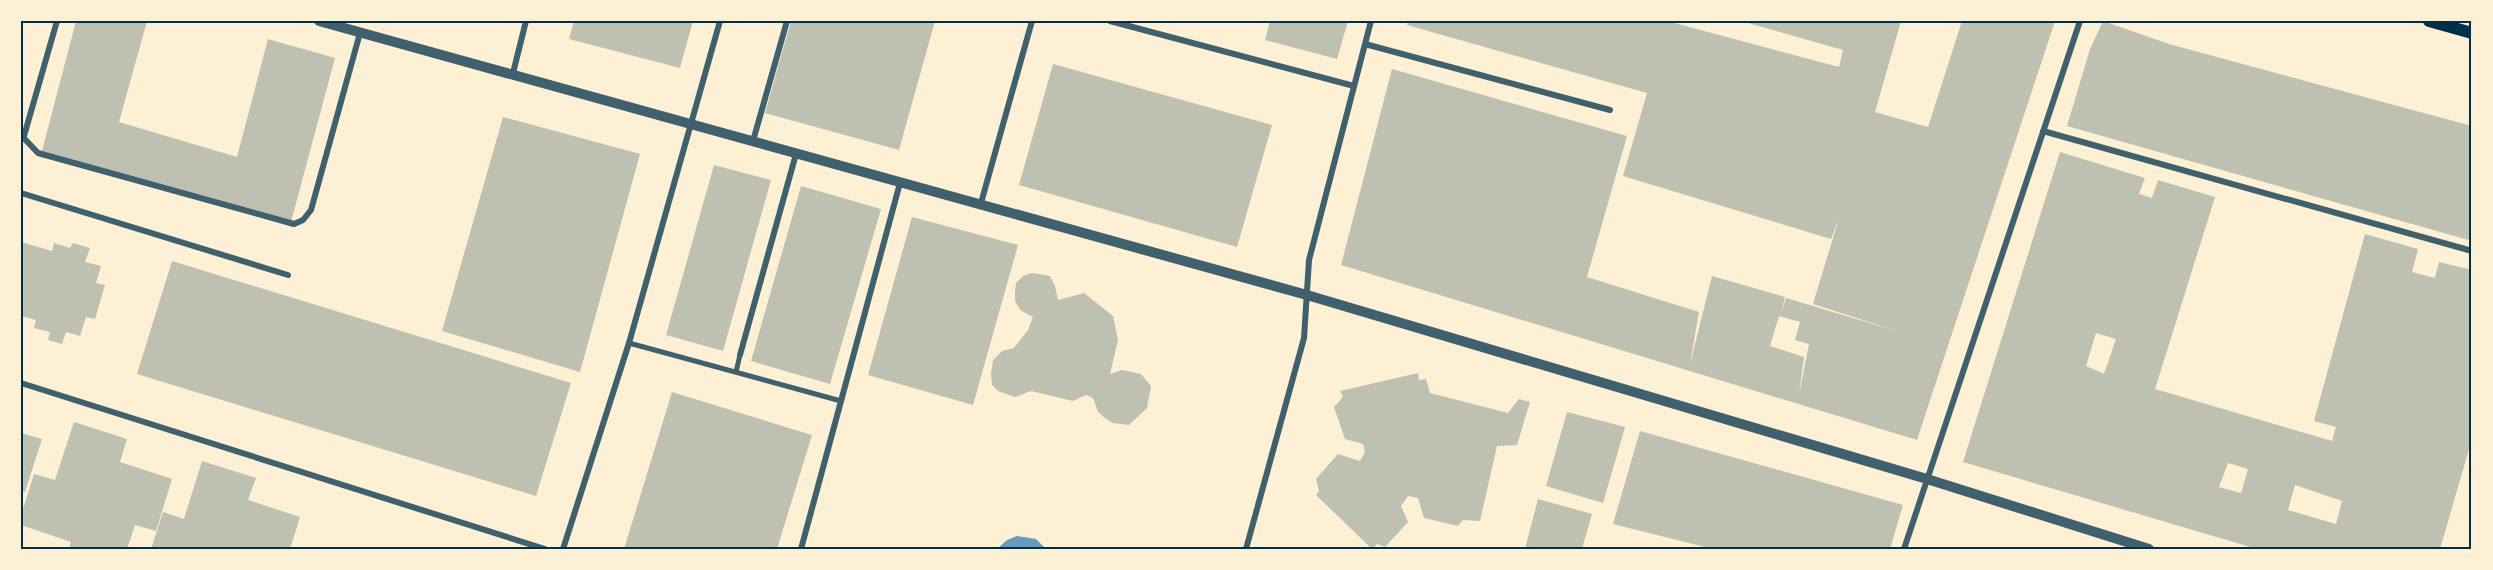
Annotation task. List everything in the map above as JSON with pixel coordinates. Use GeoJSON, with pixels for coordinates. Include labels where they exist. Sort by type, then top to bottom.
{"type":"FeatureCollection","features":[{"type":"Feature","properties":{"kind":"main road"},"geometry":{"type":"LineString","coordinates":[[2429,21],[2472,33]]}},
{"type":"Feature","properties":{"kind":"street"},"geometry":{"type":"LineString","coordinates":[[57,21],[22,135],[38,153],[294,224],[303,220],[311,210],[360,33]]}},
{"type":"Feature","properties":{"kind":"street"},"geometry":{"type":"LineString","coordinates":[[319,21],[1308,295],[1927,479],[2149,549]]}},
{"type":"Feature","properties":{"kind":"street"},"geometry":{"type":"LineString","coordinates":[[513,73],[526,21]]}},
{"type":"Feature","properties":{"kind":"street"},"geometry":{"type":"LineString","coordinates":[[563,549],[629,343],[720,21]]}},
{"type":"Feature","properties":{"kind":"street"},"geometry":{"type":"LineString","coordinates":[[753,141],[787,21]]}},
{"type":"Feature","properties":{"kind":"street"},"geometry":{"type":"LineString","coordinates":[[981,203],[1032,21]]}},
{"type":"Feature","properties":{"kind":"street"},"geometry":{"type":"LineString","coordinates":[[1110,21],[1354,86]]}},
{"type":"Feature","properties":{"kind":"street"},"geometry":{"type":"LineString","coordinates":[[1246,549],[1304,338],[1310,260],[1371,21]]}},
{"type":"Feature","properties":{"kind":"street"},"geometry":{"type":"LineString","coordinates":[[1904,549],[2080,21]]}},
{"type":"Feature","properties":{"kind":"street"},"geometry":{"type":"LineString","coordinates":[[1365,44],[1610,111]]}},
{"type":"Feature","properties":{"kind":"street"},"geometry":{"type":"LineString","coordinates":[[2043,131],[2472,250]]}},
{"type":"Feature","properties":{"kind":"street"},"geometry":{"type":"LineString","coordinates":[[736,372],[796,154]]}},
{"type":"Feature","properties":{"kind":"street"},"geometry":{"type":"LineString","coordinates":[[801,549],[900,183]]}},
{"type":"Feature","properties":{"kind":"street"},"geometry":{"type":"LineString","coordinates":[[21,193],[288,275]]}},
{"type":"Feature","properties":{"kind":"street"},"geometry":{"type":"LineString","coordinates":[[629,343],[841,401]]}},
{"type":"Feature","properties":{"kind":"street"},"geometry":{"type":"LineString","coordinates":[[21,383],[545,549]]}},
{"type":"Feature","properties":{"kind":"water"},"geometry":{"type":"Polygon","coordinates":[[[1017,536],[1036,539],[1046,549],[997,549],[1007,540],[1017,536]]]}},
{"type":"Feature","properties":{"kind":"building"},"geometry":{"type":"Polygon","coordinates":[[[76,21],[147,21],[119,122],[237,157],[268,39],[335,58],[291,222],[42,151],[76,21]]]}},
{"type":"Feature","properties":{"kind":"building"},"geometry":{"type":"Polygon","coordinates":[[[574,21],[693,21],[680,68],[569,39],[574,21]]]}},
{"type":"Feature","properties":{"kind":"building"},"geometry":{"type":"Polygon","coordinates":[[[791,21],[935,21],[899,150],[765,113],[791,21]]]}},
{"type":"Feature","properties":{"kind":"building"},"geometry":{"type":"Polygon","coordinates":[[[1270,21],[1348,21],[1337,59],[1265,40],[1270,21]]]}},
{"type":"Feature","properties":{"kind":"building"},"geometry":{"type":"Polygon","coordinates":[[[1408,21],[1667,21],[1839,67],[1843,50],[1741,21],[1901,21],[1875,112],[1928,127],[1962,21],[2055,21],[1917,440],[1341,265],[1392,69],[1627,136],[1587,277],[1699,312],[1690,364],[1712,276],[1785,297],[1781,313],[1786,298],[1903,333],[1813,304],[1839,218],[1831,239],[1623,176],[1647,93],[1407,25],[1408,21]],[[1779,316],[1770,346],[1804,357],[1799,395],[1809,344],[1795,340],[1800,322],[1779,316]]]}},
{"type":"Feature","properties":{"kind":"building"},"geometry":{"type":"Polygon","coordinates":[[[2103,21],[2169,44],[2472,126],[2472,241],[2067,126],[2090,49],[2103,21]]]}},
{"type":"Feature","properties":{"kind":"building"},"geometry":{"type":"Polygon","coordinates":[[[1053,64],[1272,125],[1237,247],[1019,185],[1053,64]]]}},
{"type":"Feature","properties":{"kind":"building"},"geometry":{"type":"Polygon","coordinates":[[[503,117],[640,154],[580,372],[442,331],[503,117]]]}},
{"type":"Feature","properties":{"kind":"building"},"geometry":{"type":"Polygon","coordinates":[[[2060,152],[2145,178],[2139,194],[2152,198],[2158,180],[2215,197],[2155,389],[2332,441],[2336,427],[2314,421],[2365,234],[2418,249],[2412,272],[2435,278],[2439,262],[2472,270],[2472,439],[2440,549],[2257,549],[1963,462],[2060,152]],[[2096,333],[2086,366],[2104,374],[2116,339],[2096,333]],[[2228,463],[2219,487],[2241,493],[2248,469],[2228,463]],[[2295,485],[2288,510],[2336,524],[2342,501],[2295,485]]]}},
{"type":"Feature","properties":{"kind":"building"},"geometry":{"type":"Polygon","coordinates":[[[714,165],[771,180],[723,351],[666,335],[714,165]]]}},
{"type":"Feature","properties":{"kind":"building"},"geometry":{"type":"Polygon","coordinates":[[[801,186],[881,209],[830,384],[751,361],[801,186]]]}},
{"type":"Feature","properties":{"kind":"building"},"geometry":{"type":"Polygon","coordinates":[[[912,217],[1018,245],[973,405],[868,375],[912,217]]]}},
{"type":"Feature","properties":{"kind":"building"},"geometry":{"type":"Polygon","coordinates":[[[21,242],[52,251],[54,243],[70,248],[73,243],[90,248],[85,262],[101,266],[96,283],[105,285],[95,319],[86,317],[80,336],[66,332],[62,344],[48,340],[50,332],[34,328],[36,320],[21,316],[21,242]]]}},
{"type":"Feature","properties":{"kind":"building"},"geometry":{"type":"Polygon","coordinates":[[[172,261],[571,383],[536,496],[137,374],[172,261]]]}},
{"type":"Feature","properties":{"kind":"building"},"geometry":{"type":"Polygon","coordinates":[[[1032,273],[1050,276],[1058,300],[1084,293],[1113,316],[1118,340],[1110,374],[1122,370],[1141,374],[1151,386],[1147,408],[1129,425],[1113,423],[1105,418],[1098,412],[1093,398],[1086,395],[1073,401],[1031,391],[1015,397],[998,391],[992,385],[993,360],[1002,351],[1014,348],[1028,330],[1033,317],[1020,310],[1015,301],[1016,283],[1023,276],[1032,273]]]}},
{"type":"Feature","properties":{"kind":"building"},"geometry":{"type":"Polygon","coordinates":[[[1418,373],[1419,380],[1426,379],[1430,393],[1508,413],[1519,399],[1530,402],[1517,445],[1497,446],[1480,521],[1463,520],[1458,526],[1424,518],[1418,498],[1408,496],[1401,506],[1408,522],[1385,547],[1377,544],[1372,549],[1316,495],[1319,491],[1316,479],[1338,454],[1360,461],[1365,452],[1363,444],[1345,439],[1334,407],[1343,397],[1340,391],[1418,373]]]}},
{"type":"Feature","properties":{"kind":"building"},"geometry":{"type":"Polygon","coordinates":[[[672,392],[812,435],[777,549],[624,549],[672,392]]]}},
{"type":"Feature","properties":{"kind":"building"},"geometry":{"type":"Polygon","coordinates":[[[1567,412],[1625,427],[1603,503],[1546,486],[1567,412]]]}},
{"type":"Feature","properties":{"kind":"building"},"geometry":{"type":"Polygon","coordinates":[[[74,422],[127,439],[120,462],[172,479],[156,531],[135,525],[127,549],[69,549],[71,542],[21,525],[21,515],[34,474],[55,480],[74,422]]]}},
{"type":"Feature","properties":{"kind":"building"},"geometry":{"type":"Polygon","coordinates":[[[1640,431],[1903,505],[1890,549],[1713,549],[1613,524],[1640,431]]]}},
{"type":"Feature","properties":{"kind":"building"},"geometry":{"type":"Polygon","coordinates":[[[21,433],[42,439],[25,492],[21,491],[21,433]]]}},
{"type":"Feature","properties":{"kind":"building"},"geometry":{"type":"Polygon","coordinates":[[[202,461],[256,478],[248,500],[300,517],[290,549],[151,549],[163,512],[184,519],[202,461]]]}},
{"type":"Feature","properties":{"kind":"building"},"geometry":{"type":"Polygon","coordinates":[[[1538,499],[1592,514],[1582,549],[1525,549],[1538,499]]]}}]}
